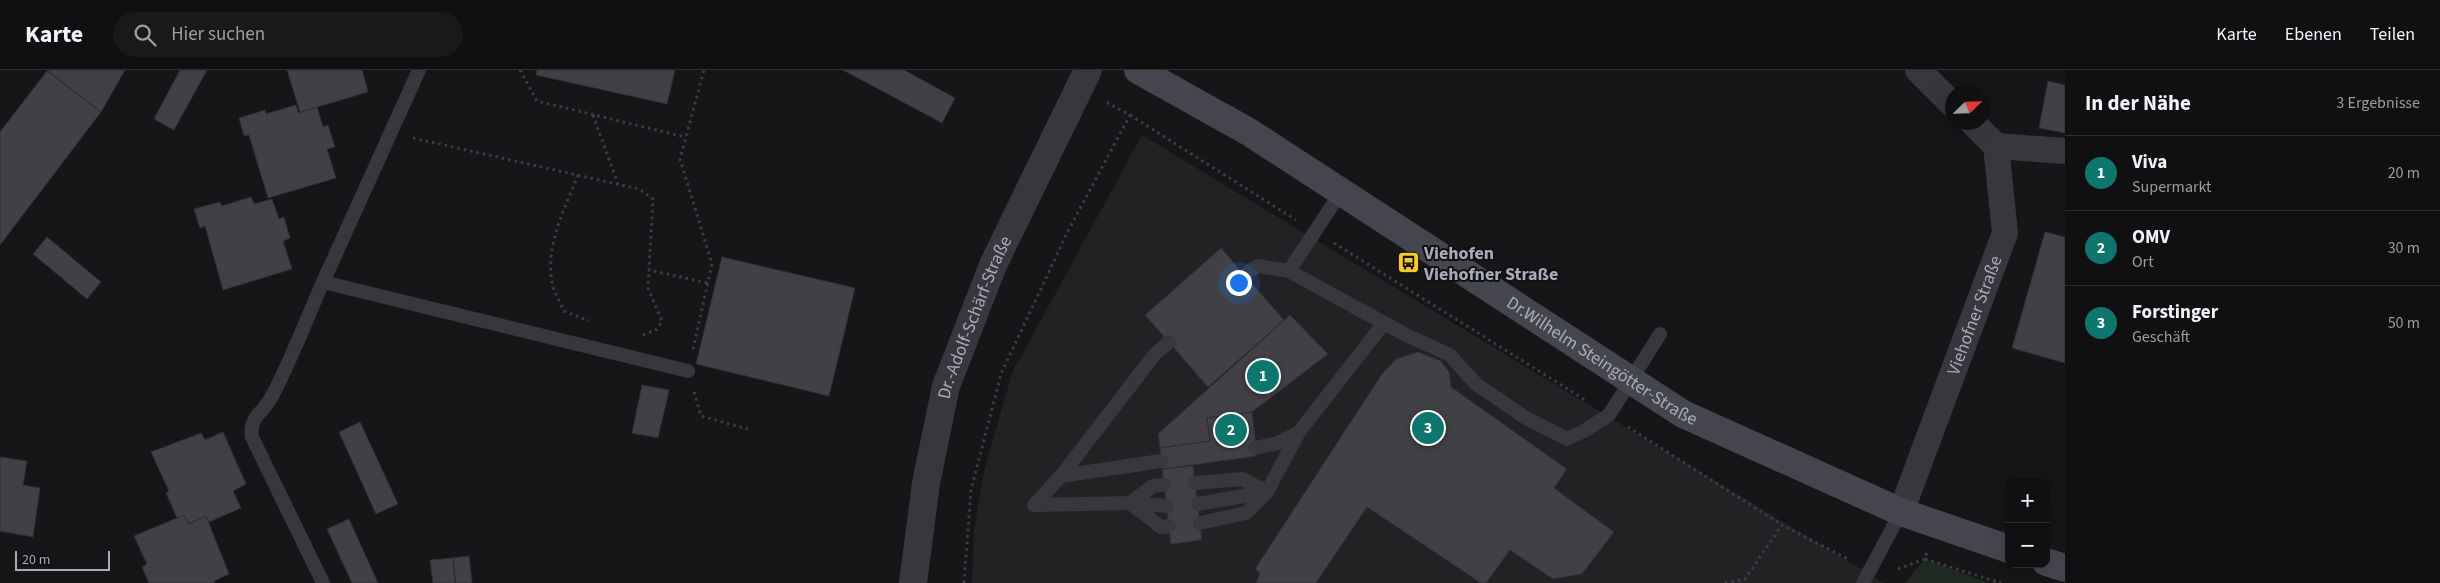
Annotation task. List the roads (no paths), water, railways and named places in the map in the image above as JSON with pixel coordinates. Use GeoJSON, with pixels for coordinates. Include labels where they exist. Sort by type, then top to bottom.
{"type":"FeatureCollection","features":[{"type":"Feature","properties":{"kind":"main road","name":"Dr.Wilhelm Steingötter-Straße"},"geometry":{"type":"LineString","coordinates":[[1138,70],[1249,132],[1683,414],[1901,512],[2005,548]]}},
{"type":"Feature","properties":{"kind":"main road"},"geometry":{"type":"LineString","coordinates":[[2050,563],[2065,568]]}},
{"type":"Feature","properties":{"kind":"street"},"geometry":{"type":"LineString","coordinates":[[1918,70],[1945,97]]}},
{"type":"Feature","properties":{"kind":"street","name":"Dr.-Adolf-Schärf-Straße"},"geometry":{"type":"LineString","coordinates":[[913,583],[926,483],[946,386],[993,265],[1084,79]]}},
{"type":"Feature","properties":{"kind":"street"},"geometry":{"type":"LineString","coordinates":[[1980,130],[1996,146],[2065,151]]}},
{"type":"Feature","properties":{"kind":"street","name":"Viehofner Straße"},"geometry":{"type":"LineString","coordinates":[[1901,512],[2005,233],[1996,146]]}},
{"type":"Feature","properties":{"kind":"lane"},"geometry":{"type":"LineString","coordinates":[[322,583],[252,437],[252,422],[270,400],[419,70]]}},
{"type":"Feature","properties":{"kind":"lane"},"geometry":{"type":"LineString","coordinates":[[1289,272],[1341,192]]}},
{"type":"Feature","properties":{"kind":"lane"},"geometry":{"type":"LineString","coordinates":[[1248,272],[1258,266],[1289,272],[1450,356],[1476,384],[1526,418],[1566,439],[1584,432],[1609,415],[1660,334]]}},
{"type":"Feature","properties":{"kind":"lane"},"geometry":{"type":"LineString","coordinates":[[323,282],[688,371]]}},
{"type":"Feature","properties":{"kind":"lane"},"geometry":{"type":"LineString","coordinates":[[1200,523],[1246,513],[1266,492],[1299,432],[1384,322]]}},
{"type":"Feature","properties":{"kind":"lane"},"geometry":{"type":"LineString","coordinates":[[1166,506],[1130,503],[1034,505],[1061,476],[1155,354],[1169,342]]}},
{"type":"Feature","properties":{"kind":"lane"},"geometry":{"type":"LineString","coordinates":[[1255,448],[1278,443],[1299,432]]}},
{"type":"Feature","properties":{"kind":"lane"},"geometry":{"type":"LineString","coordinates":[[1061,476],[1161,461]]}},
{"type":"Feature","properties":{"kind":"lane"},"geometry":{"type":"LineString","coordinates":[[1195,483],[1242,479],[1266,492]]}},
{"type":"Feature","properties":{"kind":"lane"},"geometry":{"type":"LineString","coordinates":[[1130,503],[1153,486],[1164,485]]}},
{"type":"Feature","properties":{"kind":"lane"},"geometry":{"type":"LineString","coordinates":[[1198,504],[1266,492]]}},
{"type":"Feature","properties":{"kind":"lane"},"geometry":{"type":"LineString","coordinates":[[1130,503],[1161,527],[1169,526]]}},
{"type":"Feature","properties":{"kind":"lane"},"geometry":{"type":"LineString","coordinates":[[1867,577],[1901,512]]}},
{"type":"Feature","properties":{"kind":"place","name":"Viehofen Viehofner Straße"},"geometry":{"type":"Point","coordinates":[1408,263]}},
{"type":"Feature","properties":{"kind":"place","name":"Viva"},"geometry":{"type":"Point","coordinates":[1263,376]}},
{"type":"Feature","properties":{"kind":"place","name":"Forstinger"},"geometry":{"type":"Point","coordinates":[1428,428]}},
{"type":"Feature","properties":{"kind":"place","name":"OMV"},"geometry":{"type":"Point","coordinates":[1231,430]}}]}
